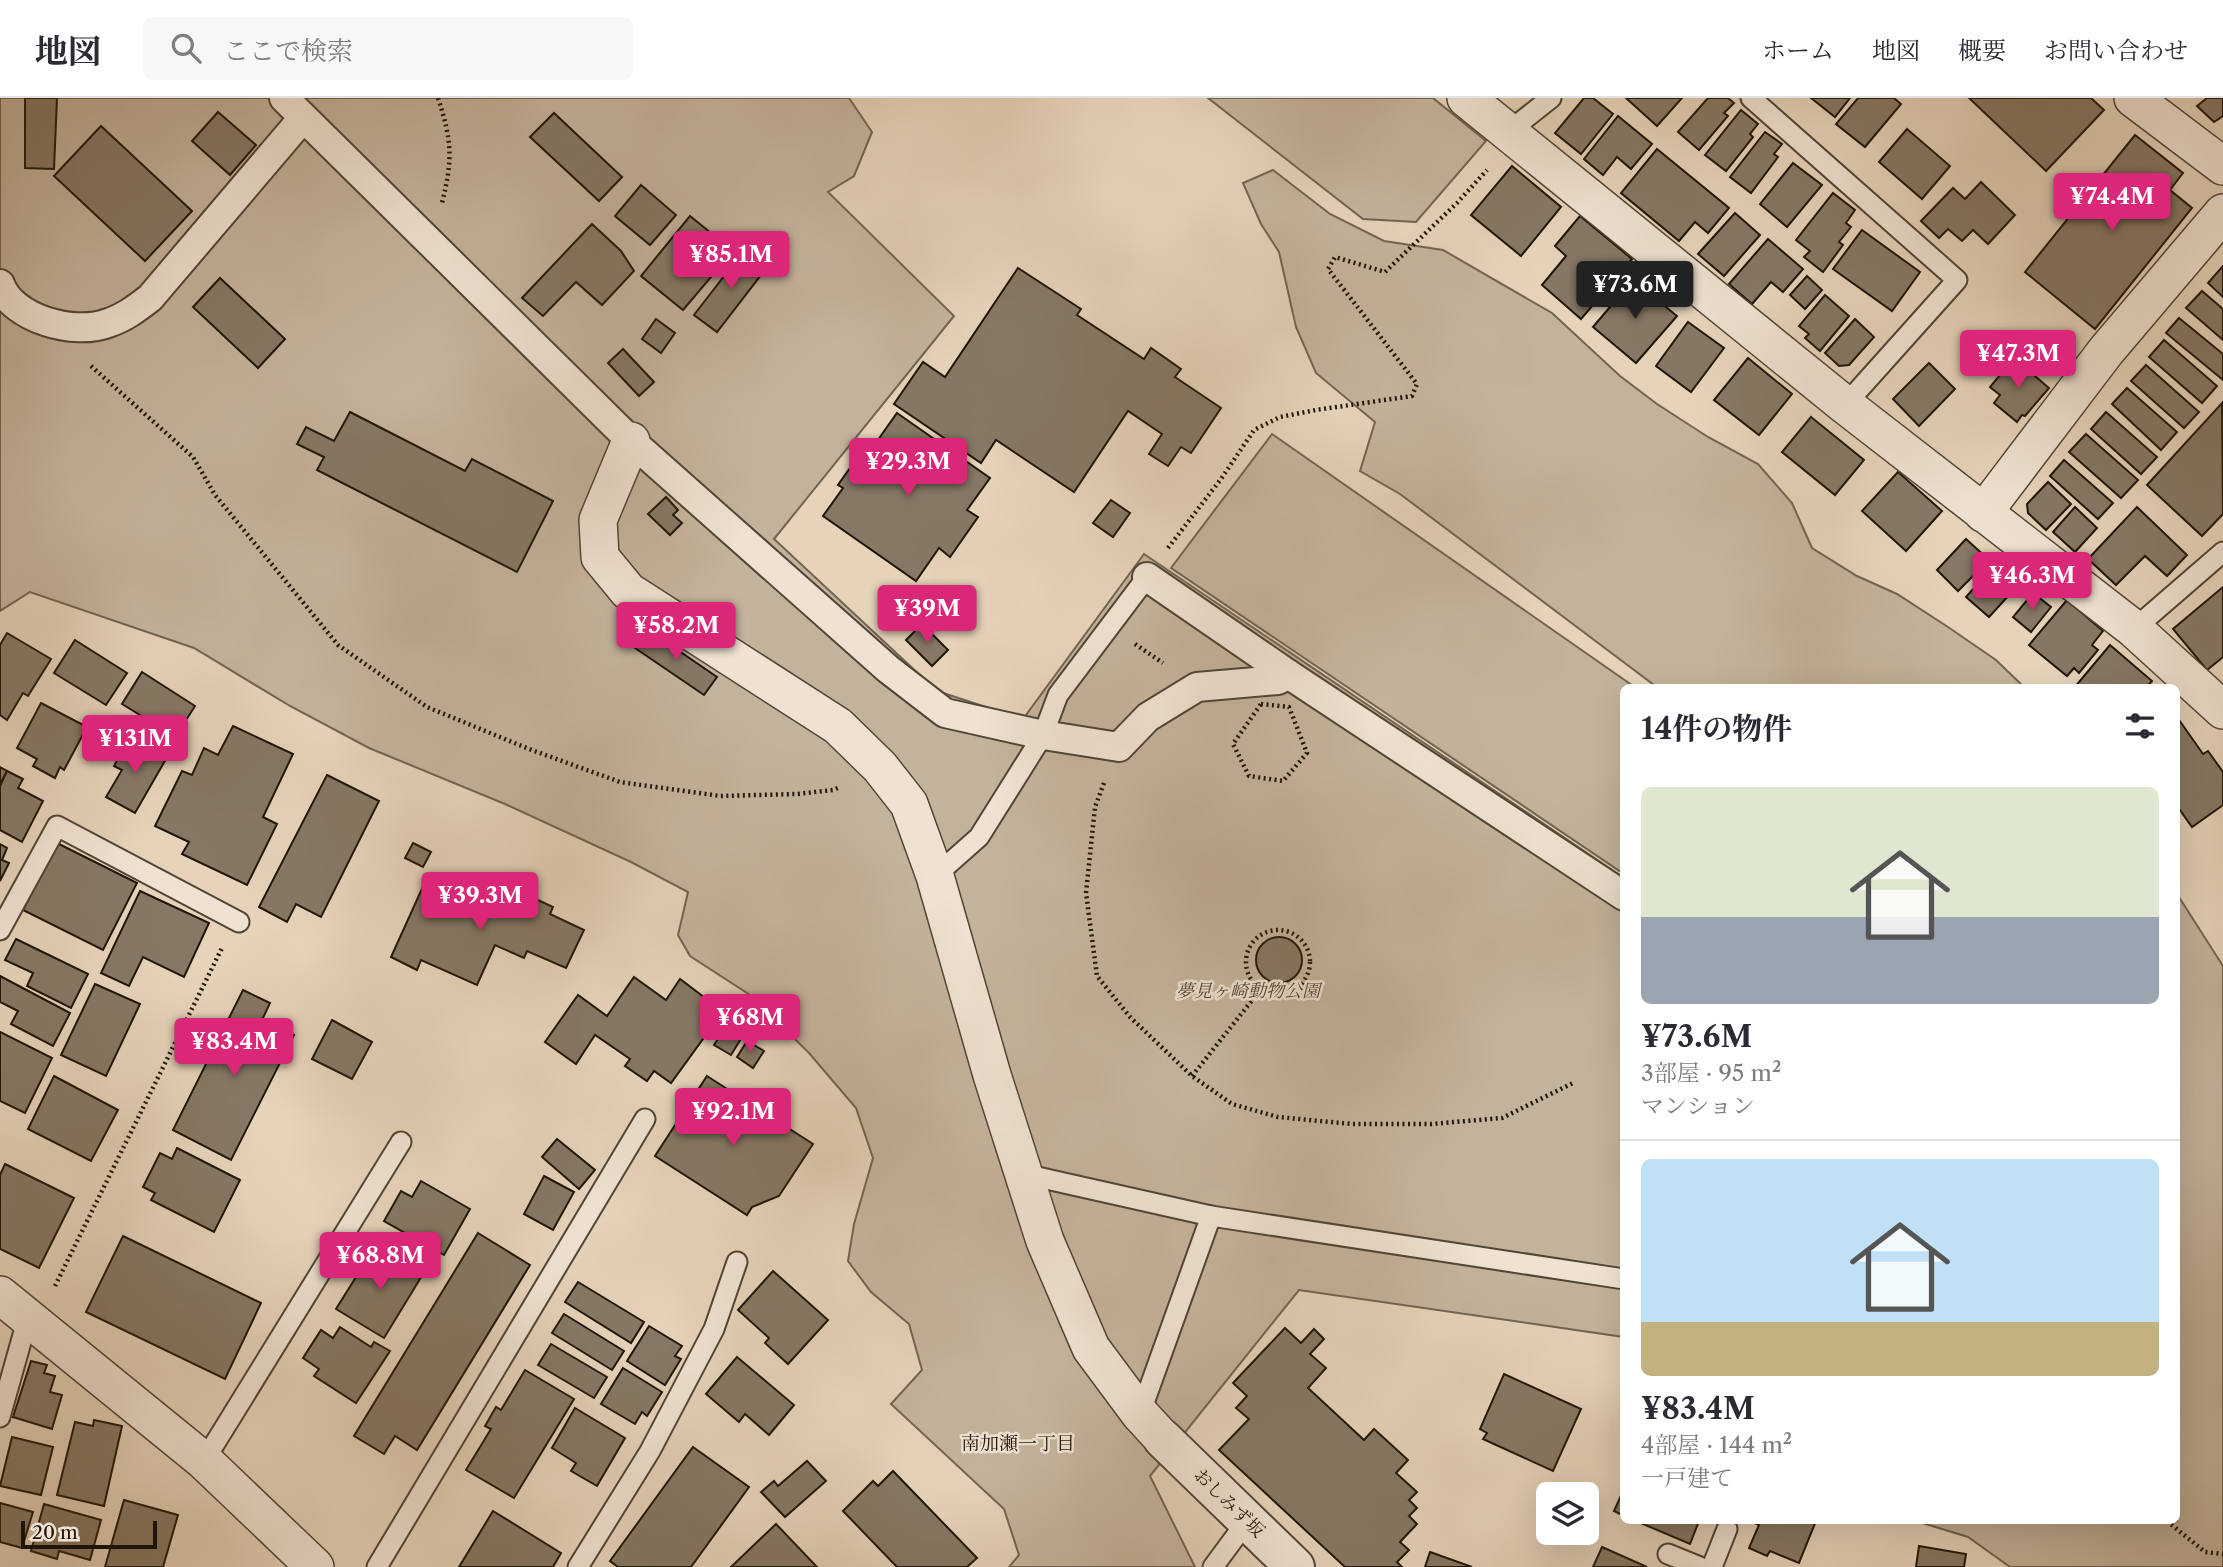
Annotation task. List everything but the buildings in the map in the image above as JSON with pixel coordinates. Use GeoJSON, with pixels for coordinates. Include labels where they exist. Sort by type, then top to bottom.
{"type":"FeatureCollection","features":[{"type":"Feature","properties":{"kind":"street"},"geometry":{"type":"LineString","coordinates":[[1466,98],[1845,405],[2134,629],[2223,710]]}},
{"type":"Feature","properties":{"kind":"street"},"geometry":{"type":"LineString","coordinates":[[2133,98],[2223,166]]}},
{"type":"Feature","properties":{"kind":"street"},"geometry":{"type":"LineString","coordinates":[[0,284],[4,294],[28,315],[65,327],[106,325],[132,312],[150,298],[293,108],[631,441],[674,476],[888,669],[945,713],[1042,736],[1119,747],[1148,716],[1197,687],[1278,680],[1288,674]]}},
{"type":"Feature","properties":{"kind":"street"},"geometry":{"type":"LineString","coordinates":[[1983,513],[2106,351],[2223,213]]}},
{"type":"Feature","properties":{"kind":"street"},"geometry":{"type":"LineString","coordinates":[[631,441],[598,520],[600,557],[628,591],[838,726],[880,767],[909,804],[935,876],[992,1075],[1045,1241],[1091,1348],[1151,1426]]}},
{"type":"Feature","properties":{"kind":"street"},"geometry":{"type":"LineString","coordinates":[[1147,577],[1288,674],[1620,892]]}},
{"type":"Feature","properties":{"kind":"street"},"geometry":{"type":"LineString","coordinates":[[26,1302],[204,1461],[315,1567]]}},
{"type":"Feature","properties":{"kind":"street","name":"おしみず坂"},"geometry":{"type":"LineString","coordinates":[[1151,1426],[1295,1567]]}},
{"type":"Feature","properties":{"kind":"lane"},"geometry":{"type":"LineString","coordinates":[[1512,135],[1551,98]]}},
{"type":"Feature","properties":{"kind":"lane"},"geometry":{"type":"LineString","coordinates":[[1751,98],[1956,280],[1845,405]]}},
{"type":"Feature","properties":{"kind":"lane"},"geometry":{"type":"LineString","coordinates":[[2134,629],[2223,552]]}},
{"type":"Feature","properties":{"kind":"lane"},"geometry":{"type":"LineString","coordinates":[[935,876],[979,837],[1042,736],[1058,695],[1147,577]]}},
{"type":"Feature","properties":{"kind":"lane"},"geometry":{"type":"LineString","coordinates":[[0,930],[57,826],[239,922]]}},
{"type":"Feature","properties":{"kind":"lane"},"geometry":{"type":"LineString","coordinates":[[377,1567],[645,1119]]}},
{"type":"Feature","properties":{"kind":"lane"},"geometry":{"type":"LineString","coordinates":[[204,1461],[401,1142]]}},
{"type":"Feature","properties":{"kind":"lane"},"geometry":{"type":"LineString","coordinates":[[1024,1174],[1211,1216],[1620,1278]]}},
{"type":"Feature","properties":{"kind":"lane"},"geometry":{"type":"LineString","coordinates":[[1151,1426],[1211,1216]]}},
{"type":"Feature","properties":{"kind":"lane"},"geometry":{"type":"LineString","coordinates":[[578,1567],[650,1451],[714,1329],[737,1262]]}},
{"type":"Feature","properties":{"kind":"lane"},"geometry":{"type":"LineString","coordinates":[[0,1417],[26,1302]]}},
{"type":"Feature","properties":{"kind":"lane"},"geometry":{"type":"LineString","coordinates":[[1213,1567],[1247,1521]]}},
{"type":"Feature","properties":{"kind":"lane"},"geometry":{"type":"LineString","coordinates":[[1712,1567],[1727,1529]]}},
{"type":"Feature","properties":{"kind":"lane"},"geometry":{"type":"LineString","coordinates":[[1668,1554],[1700,1567]]}},
{"type":"Feature","properties":{"kind":"path"},"geometry":{"type":"LineString","coordinates":[[420,233],[442,205],[451,169],[449,130],[438,98]]}},
{"type":"Feature","properties":{"kind":"path"},"geometry":{"type":"LineString","coordinates":[[1147,577],[1221,479],[1254,430],[1280,417],[1412,396],[1417,384],[1328,270],[1335,257],[1385,272],[1457,203],[1512,135]]}},
{"type":"Feature","properties":{"kind":"path"},"geometry":{"type":"LineString","coordinates":[[65,327],[67,344],[193,457],[215,495],[338,645],[427,707],[529,749],[620,782],[720,796],[833,790],[880,767]]}},
{"type":"Feature","properties":{"kind":"path"},"geometry":{"type":"LineString","coordinates":[[1109,626],[1197,687]]}},
{"type":"Feature","properties":{"kind":"path"},"geometry":{"type":"LineString","coordinates":[[1261,704],[1289,707],[1307,753],[1283,781],[1249,776],[1233,744],[1261,704]]}},
{"type":"Feature","properties":{"kind":"path"},"geometry":{"type":"LineString","coordinates":[[1119,747],[1095,807],[1086,893],[1097,976],[1130,1017],[1192,1076],[1232,1104],[1278,1116],[1352,1124],[1432,1124],[1502,1118],[1573,1083]]}},
{"type":"Feature","properties":{"kind":"path"},"geometry":{"type":"LineString","coordinates":[[1282,929],[1296,935],[1306,945],[1311,958],[1309,973],[1301,985],[1289,992],[1275,994],[1261,989],[1251,979],[1246,966],[1248,951],[1256,939],[1267,931],[1282,929]]}},
{"type":"Feature","properties":{"kind":"path"},"geometry":{"type":"LineString","coordinates":[[26,1302],[225,942]]}},
{"type":"Feature","properties":{"kind":"path"},"geometry":{"type":"LineString","coordinates":[[1192,1076],[1261,989]]}},
{"type":"Feature","properties":{"kind":"path"},"geometry":{"type":"LineString","coordinates":[[2171,1524],[2206,1552],[2223,1554]]}},
{"type":"Feature","properties":{"kind":"green space","name":"夢見ヶ崎動物公園"},"geometry":{"type":"Polygon","coordinates":[[[0,98],[849,98],[872,132],[854,176],[828,192],[954,316],[774,539],[937,691],[1023,719],[1144,554],[1620,875],[1620,1336],[1299,1290],[1150,1476],[1195,1567],[1009,1567],[1019,1555],[1004,1509],[891,1404],[922,1370],[909,1324],[871,1292],[848,1261],[854,1224],[873,1158],[856,1108],[809,1053],[750,995],[690,956],[678,935],[688,892],[631,862],[505,804],[369,748],[290,706],[194,648],[30,592],[0,611],[0,98]]]}},
{"type":"Feature","properties":{"kind":"green space"},"geometry":{"type":"Polygon","coordinates":[[[1208,98],[1433,98],[1486,141],[1416,222],[1363,219],[1208,98]]]}},
{"type":"Feature","properties":{"kind":"green space"},"geometry":{"type":"Polygon","coordinates":[[[1273,170],[1330,214],[1384,241],[1443,250],[1552,313],[1620,376],[1657,404],[1708,437],[1758,464],[1792,503],[1812,548],[1857,576],[1897,594],[1948,627],[1996,660],[2021,684],[1653,684],[1400,494],[1360,471],[1375,422],[1316,373],[1296,327],[1279,252],[1261,224],[1243,183],[1273,170]]]}},
{"type":"Feature","properties":{"kind":"green space"},"geometry":{"type":"Polygon","coordinates":[[[1272,434],[1630,684],[1620,684],[1620,871],[1171,568],[1272,434]]]}},
{"type":"Feature","properties":{"kind":"green space"},"geometry":{"type":"Polygon","coordinates":[[[2180,899],[2223,966],[2223,1567],[2010,1567],[1968,1537],[1926,1524],[2180,1524],[2180,899]]]}},
{"type":"Feature","properties":{"kind":"district","name":"南加瀬一丁目"},"geometry":{"type":"Point","coordinates":[1018,1443]}}]}
